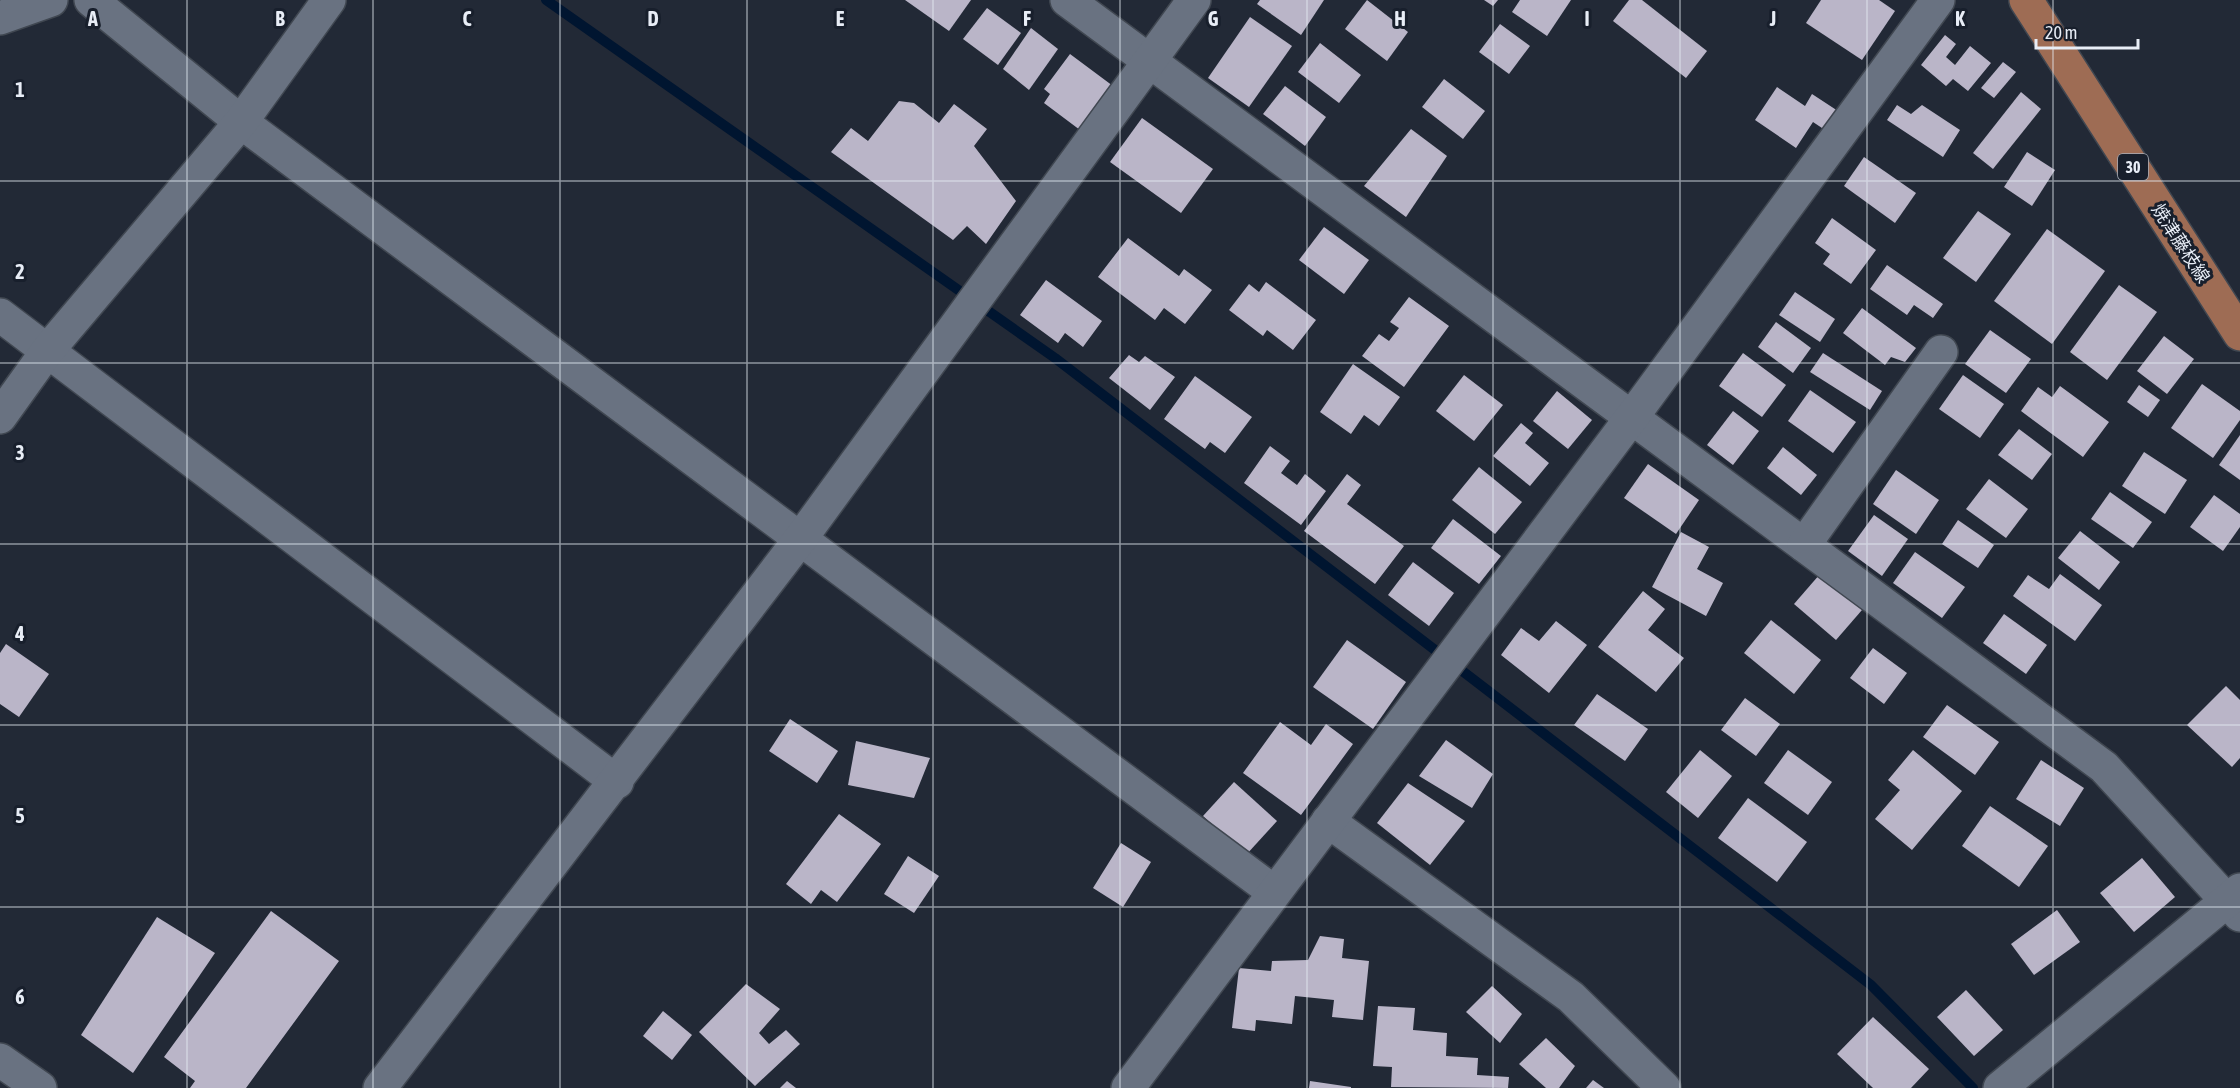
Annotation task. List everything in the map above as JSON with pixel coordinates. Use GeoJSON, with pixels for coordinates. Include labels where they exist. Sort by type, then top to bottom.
{"type":"FeatureCollection","features":[{"type":"Feature","properties":{"kind":"main road","name":"焼津藤枝線"},"geometry":{"type":"LineString","coordinates":[[2026,0],[2240,333]]}},
{"type":"Feature","properties":{"kind":"street"},"geometry":{"type":"LineString","coordinates":[[0,18],[51,0]]}},
{"type":"Feature","properties":{"kind":"street"},"geometry":{"type":"LineString","coordinates":[[91,0],[241,122],[1274,892]]}},
{"type":"Feature","properties":{"kind":"street"},"geometry":{"type":"LineString","coordinates":[[0,417],[48,350],[241,122],[329,0]]}},
{"type":"Feature","properties":{"kind":"street"},"geometry":{"type":"LineString","coordinates":[[1066,0],[2104,767],[2236,902],[2007,1082]]}},
{"type":"Feature","properties":{"kind":"street"},"geometry":{"type":"LineString","coordinates":[[380,1088],[617,782],[801,538],[1194,0]]}},
{"type":"Feature","properties":{"kind":"street"},"geometry":{"type":"LineString","coordinates":[[1128,1088],[1632,417],[1938,0]]}},
{"type":"Feature","properties":{"kind":"street"},"geometry":{"type":"LineString","coordinates":[[0,315],[617,782]]}},
{"type":"Feature","properties":{"kind":"street"},"geometry":{"type":"LineString","coordinates":[[1804,545],[1941,352]]}},
{"type":"Feature","properties":{"kind":"street"},"geometry":{"type":"LineString","coordinates":[[1328,821],[1571,997],[1664,1088]]}},
{"type":"Feature","properties":{"kind":"street"},"geometry":{"type":"LineString","coordinates":[[0,1060],[40,1088]]}},
{"type":"Feature","properties":{"kind":"building"},"geometry":{"type":"Polygon","coordinates":[[[905,0],[971,0],[949,31],[905,0]]]}},
{"type":"Feature","properties":{"kind":"building"},"geometry":{"type":"Polygon","coordinates":[[[1260,0],[1324,0],[1301,35],[1257,4],[1260,0]]]}},
{"type":"Feature","properties":{"kind":"building"},"geometry":{"type":"Polygon","coordinates":[[[1367,0],[1408,32],[1387,61],[1345,29],[1367,0]]]}},
{"type":"Feature","properties":{"kind":"building"},"geometry":{"type":"Polygon","coordinates":[[[1484,0],[1498,0],[1493,6],[1484,0]]]}},
{"type":"Feature","properties":{"kind":"building"},"geometry":{"type":"Polygon","coordinates":[[[1520,0],[1571,0],[1547,36],[1512,12],[1520,0]]]}},
{"type":"Feature","properties":{"kind":"building"},"geometry":{"type":"Polygon","coordinates":[[[1629,0],[1642,0],[1707,51],[1686,78],[1613,21],[1629,0]]]}},
{"type":"Feature","properties":{"kind":"building"},"geometry":{"type":"Polygon","coordinates":[[[1821,0],[1879,0],[1895,11],[1862,60],[1806,23],[1821,0]]]}},
{"type":"Feature","properties":{"kind":"building"},"geometry":{"type":"Polygon","coordinates":[[[987,8],[1021,33],[998,65],[963,39],[987,8]]]}},
{"type":"Feature","properties":{"kind":"building"},"geometry":{"type":"Polygon","coordinates":[[[1250,17],[1292,46],[1249,107],[1208,78],[1250,17]]]}},
{"type":"Feature","properties":{"kind":"building"},"geometry":{"type":"Polygon","coordinates":[[[1500,24],[1530,46],[1509,74],[1479,52],[1500,24]]]}},
{"type":"Feature","properties":{"kind":"building"},"geometry":{"type":"Polygon","coordinates":[[[1031,28],[1058,49],[1029,90],[1003,69],[1031,28]]]}},
{"type":"Feature","properties":{"kind":"building"},"geometry":{"type":"Polygon","coordinates":[[[1945,35],[1956,44],[1946,57],[1955,65],[1970,46],[1991,63],[1968,91],[1953,79],[1946,86],[1921,65],[1945,35]]]}},
{"type":"Feature","properties":{"kind":"building"},"geometry":{"type":"Polygon","coordinates":[[[1320,43],[1361,75],[1339,103],[1298,72],[1320,43]]]}},
{"type":"Feature","properties":{"kind":"building"},"geometry":{"type":"Polygon","coordinates":[[[1070,54],[1113,86],[1080,130],[1044,103],[1050,94],[1044,89],[1070,54]]]}},
{"type":"Feature","properties":{"kind":"building"},"geometry":{"type":"Polygon","coordinates":[[[2003,62],[2016,72],[1994,98],[1981,88],[2003,62]]]}},
{"type":"Feature","properties":{"kind":"building"},"geometry":{"type":"Polygon","coordinates":[[[1444,79],[1485,111],[1463,139],[1422,107],[1444,79]]]}},
{"type":"Feature","properties":{"kind":"building"},"geometry":{"type":"Polygon","coordinates":[[[1285,86],[1326,117],[1305,146],[1263,114],[1285,86]]]}},
{"type":"Feature","properties":{"kind":"building"},"geometry":{"type":"Polygon","coordinates":[[[1777,87],[1805,106],[1812,94],[1841,113],[1828,132],[1813,122],[1796,148],[1755,120],[1777,87]]]}},
{"type":"Feature","properties":{"kind":"building"},"geometry":{"type":"Polygon","coordinates":[[[2021,92],[2041,109],[1993,169],[1973,153],[2021,92]]]}},
{"type":"Feature","properties":{"kind":"building"},"geometry":{"type":"Polygon","coordinates":[[[899,101],[914,103],[939,123],[954,104],[987,129],[974,146],[1016,201],[986,244],[967,226],[953,240],[831,152],[851,128],[868,141],[899,101]]]}},
{"type":"Feature","properties":{"kind":"building"},"geometry":{"type":"Polygon","coordinates":[[[1897,105],[1911,114],[1922,105],[1960,130],[1943,157],[1887,120],[1897,105]]]}},
{"type":"Feature","properties":{"kind":"building"},"geometry":{"type":"Polygon","coordinates":[[[1142,118],[1213,169],[1181,213],[1110,162],[1142,118]]]}},
{"type":"Feature","properties":{"kind":"building"},"geometry":{"type":"Polygon","coordinates":[[[1411,129],[1447,156],[1406,217],[1364,186],[1411,129]]]}},
{"type":"Feature","properties":{"kind":"building"},"geometry":{"type":"Polygon","coordinates":[[[2027,152],[2055,170],[2032,206],[2004,187],[2027,152]]]}},
{"type":"Feature","properties":{"kind":"building"},"geometry":{"type":"Polygon","coordinates":[[[1864,157],[1916,193],[1895,223],[1844,186],[1864,157]]]}},
{"type":"Feature","properties":{"kind":"building"},"geometry":{"type":"Polygon","coordinates":[[[1978,211],[2011,234],[1976,282],[1943,258],[1978,211]]]}},
{"type":"Feature","properties":{"kind":"building"},"geometry":{"type":"Polygon","coordinates":[[[1832,218],[1876,250],[1851,284],[1823,264],[1830,254],[1815,243],[1832,218]]]}},
{"type":"Feature","properties":{"kind":"building"},"geometry":{"type":"Polygon","coordinates":[[[1324,227],[1369,260],[1344,294],[1299,260],[1324,227]]]}},
{"type":"Feature","properties":{"kind":"building"},"geometry":{"type":"Polygon","coordinates":[[[2047,229],[2105,271],[2052,344],[1994,301],[2047,229]]]}},
{"type":"Feature","properties":{"kind":"building"},"geometry":{"type":"Polygon","coordinates":[[[1128,238],[1179,276],[1184,269],[1212,290],[1185,324],[1164,308],[1155,320],[1098,277],[1128,238]]]}},
{"type":"Feature","properties":{"kind":"building"},"geometry":{"type":"Polygon","coordinates":[[[1887,265],[1943,304],[1933,318],[1914,305],[1907,315],[1870,289],[1887,265]]]}},
{"type":"Feature","properties":{"kind":"building"},"geometry":{"type":"Polygon","coordinates":[[[1046,280],[1102,321],[1083,347],[1065,333],[1058,343],[1020,315],[1046,280]]]}},
{"type":"Feature","properties":{"kind":"building"},"geometry":{"type":"Polygon","coordinates":[[[1266,282],[1316,320],[1293,350],[1267,330],[1263,336],[1229,310],[1249,284],[1259,292],[1266,282]]]}},
{"type":"Feature","properties":{"kind":"building"},"geometry":{"type":"Polygon","coordinates":[[[2119,285],[2157,312],[2107,380],[2070,352],[2119,285]]]}},
{"type":"Feature","properties":{"kind":"building"},"geometry":{"type":"Polygon","coordinates":[[[1795,292],[1835,319],[1820,342],[1779,315],[1795,292]]]}},
{"type":"Feature","properties":{"kind":"building"},"geometry":{"type":"Polygon","coordinates":[[[1409,297],[1449,326],[1404,387],[1362,356],[1379,334],[1389,341],[1399,328],[1390,322],[1409,297]]]}},
{"type":"Feature","properties":{"kind":"building"},"geometry":{"type":"Polygon","coordinates":[[[1862,308],[1916,348],[1905,362],[1891,357],[1885,365],[1843,333],[1862,308]]]}},
{"type":"Feature","properties":{"kind":"building"},"geometry":{"type":"Polygon","coordinates":[[[1776,322],[1811,348],[1793,373],[1758,347],[1776,322]]]}},
{"type":"Feature","properties":{"kind":"building"},"geometry":{"type":"Polygon","coordinates":[[[1990,330],[2031,359],[2006,393],[1965,364],[1990,330]]]}},
{"type":"Feature","properties":{"kind":"building"},"geometry":{"type":"Polygon","coordinates":[[[2164,336],[2194,359],[2167,394],[2137,371],[2164,336]]]}},
{"type":"Feature","properties":{"kind":"building"},"geometry":{"type":"Polygon","coordinates":[[[1743,353],[1786,385],[1762,417],[1719,386],[1743,353]]]}},
{"type":"Feature","properties":{"kind":"building"},"geometry":{"type":"Polygon","coordinates":[[[1823,353],[1882,391],[1870,410],[1810,372],[1823,353]]]}},
{"type":"Feature","properties":{"kind":"building"},"geometry":{"type":"Polygon","coordinates":[[[1129,355],[1139,362],[1145,356],[1175,377],[1150,410],[1109,378],[1129,355]]]}},
{"type":"Feature","properties":{"kind":"building"},"geometry":{"type":"Polygon","coordinates":[[[1353,364],[1400,397],[1379,426],[1364,415],[1351,434],[1320,412],[1353,364]]]}},
{"type":"Feature","properties":{"kind":"building"},"geometry":{"type":"Polygon","coordinates":[[[1464,375],[1503,405],[1474,441],[1436,411],[1464,375]]]}},
{"type":"Feature","properties":{"kind":"building"},"geometry":{"type":"Polygon","coordinates":[[[1963,375],[2004,404],[1980,438],[1939,409],[1963,375]]]}},
{"type":"Feature","properties":{"kind":"building"},"geometry":{"type":"Polygon","coordinates":[[[1195,376],[1252,417],[1225,453],[1210,442],[1205,449],[1164,419],[1195,376]]]}},
{"type":"Feature","properties":{"kind":"building"},"geometry":{"type":"Polygon","coordinates":[[[2202,384],[2240,411],[2240,420],[2213,458],[2171,428],[2202,384]]]}},
{"type":"Feature","properties":{"kind":"building"},"geometry":{"type":"Polygon","coordinates":[[[2139,385],[2160,400],[2148,417],[2127,402],[2139,385]]]}},
{"type":"Feature","properties":{"kind":"building"},"geometry":{"type":"Polygon","coordinates":[[[2060,386],[2109,422],[2083,457],[2021,411],[2038,387],[2052,397],[2060,386]]]}},
{"type":"Feature","properties":{"kind":"building"},"geometry":{"type":"Polygon","coordinates":[[[1810,390],[1856,422],[1833,453],[1788,421],[1810,390]]]}},
{"type":"Feature","properties":{"kind":"building"},"geometry":{"type":"Polygon","coordinates":[[[1557,391],[1592,420],[1568,449],[1533,421],[1557,391]]]}},
{"type":"Feature","properties":{"kind":"building"},"geometry":{"type":"Polygon","coordinates":[[[1733,411],[1759,431],[1733,465],[1707,445],[1733,411]]]}},
{"type":"Feature","properties":{"kind":"building"},"geometry":{"type":"Polygon","coordinates":[[[1521,423],[1533,433],[1525,443],[1549,463],[1530,486],[1493,456],[1521,423]]]}},
{"type":"Feature","properties":{"kind":"building"},"geometry":{"type":"Polygon","coordinates":[[[2019,429],[2052,454],[2032,480],[1998,455],[2019,429]]]}},
{"type":"Feature","properties":{"kind":"building"},"geometry":{"type":"Polygon","coordinates":[[[2240,435],[2240,480],[2219,465],[2240,435]]]}},
{"type":"Feature","properties":{"kind":"building"},"geometry":{"type":"Polygon","coordinates":[[[1270,446],[1290,461],[1281,473],[1297,485],[1305,474],[1326,491],[1301,525],[1244,483],[1270,446]]]}},
{"type":"Feature","properties":{"kind":"building"},"geometry":{"type":"Polygon","coordinates":[[[1783,447],[1817,475],[1801,495],[1767,468],[1783,447]]]}},
{"type":"Feature","properties":{"kind":"building"},"geometry":{"type":"Polygon","coordinates":[[[2144,452],[2187,480],[2165,514],[2122,486],[2144,452]]]}},
{"type":"Feature","properties":{"kind":"building"},"geometry":{"type":"Polygon","coordinates":[[[1648,464],[1699,500],[1676,534],[1624,498],[1648,464]]]}},
{"type":"Feature","properties":{"kind":"building"},"geometry":{"type":"Polygon","coordinates":[[[1479,467],[1522,502],[1495,534],[1452,500],[1479,467]]]}},
{"type":"Feature","properties":{"kind":"building"},"geometry":{"type":"Polygon","coordinates":[[[1896,470],[1939,500],[1916,534],[1873,504],[1896,470]]]}},
{"type":"Feature","properties":{"kind":"building"},"geometry":{"type":"Polygon","coordinates":[[[1347,474],[1361,485],[1347,504],[1404,546],[1375,584],[1304,531],[1347,474]]]}},
{"type":"Feature","properties":{"kind":"building"},"geometry":{"type":"Polygon","coordinates":[[[1989,479],[2028,509],[2006,538],[1966,509],[1989,479]]]}},
{"type":"Feature","properties":{"kind":"building"},"geometry":{"type":"Polygon","coordinates":[[[2110,492],[2152,522],[2133,548],[2091,519],[2110,492]]]}},
{"type":"Feature","properties":{"kind":"building"},"geometry":{"type":"Polygon","coordinates":[[[2214,495],[2240,514],[2240,527],[2223,551],[2190,527],[2214,495]]]}},
{"type":"Feature","properties":{"kind":"building"},"geometry":{"type":"Polygon","coordinates":[[[1874,515],[1908,539],[1882,576],[1848,551],[1874,515]]]}},
{"type":"Feature","properties":{"kind":"building"},"geometry":{"type":"Polygon","coordinates":[[[1453,519],[1501,556],[1479,584],[1431,548],[1453,519]]]}},
{"type":"Feature","properties":{"kind":"building"},"geometry":{"type":"Polygon","coordinates":[[[1958,520],[1994,545],[1978,568],[1942,544],[1958,520]]]}},
{"type":"Feature","properties":{"kind":"building"},"geometry":{"type":"Polygon","coordinates":[[[2080,531],[2120,562],[2099,590],[2058,558],[2080,531]]]}},
{"type":"Feature","properties":{"kind":"building"},"geometry":{"type":"Polygon","coordinates":[[[1681,532],[1709,547],[1697,569],[1723,583],[1706,616],[1652,587],[1681,532]]]}},
{"type":"Feature","properties":{"kind":"building"},"geometry":{"type":"Polygon","coordinates":[[[1915,552],[1965,587],[1942,618],[1893,583],[1915,552]]]}},
{"type":"Feature","properties":{"kind":"building"},"geometry":{"type":"Polygon","coordinates":[[[1413,562],[1454,593],[1429,626],[1388,595],[1413,562]]]}},
{"type":"Feature","properties":{"kind":"building"},"geometry":{"type":"Polygon","coordinates":[[[1820,574],[1862,610],[1836,640],[1794,604],[1820,574]]]}},
{"type":"Feature","properties":{"kind":"building"},"geometry":{"type":"Polygon","coordinates":[[[2060,574],[2102,605],[2075,641],[2013,596],[2028,575],[2049,589],[2060,574]]]}},
{"type":"Feature","properties":{"kind":"building"},"geometry":{"type":"Polygon","coordinates":[[[1643,591],[1665,609],[1648,630],[1684,658],[1656,692],[1598,647],[1643,591]]]}},
{"type":"Feature","properties":{"kind":"building"},"geometry":{"type":"Polygon","coordinates":[[[2004,614],[2047,645],[2026,674],[1983,643],[2004,614]]]}},
{"type":"Feature","properties":{"kind":"building"},"geometry":{"type":"Polygon","coordinates":[[[1771,620],[1821,660],[1794,694],[1744,653],[1771,620]]]}},
{"type":"Feature","properties":{"kind":"building"},"geometry":{"type":"Polygon","coordinates":[[[1556,621],[1587,645],[1549,693],[1501,655],[1521,628],[1539,641],[1556,621]]]}},
{"type":"Feature","properties":{"kind":"building"},"geometry":{"type":"Polygon","coordinates":[[[1347,640],[1406,682],[1373,729],[1313,687],[1347,640]]]}},
{"type":"Feature","properties":{"kind":"building"},"geometry":{"type":"Polygon","coordinates":[[[6,644],[49,674],[19,717],[0,704],[0,653],[6,644]]]}},
{"type":"Feature","properties":{"kind":"building"},"geometry":{"type":"Polygon","coordinates":[[[1873,648],[1907,673],[1884,704],[1850,678],[1873,648]]]}},
{"type":"Feature","properties":{"kind":"building"},"geometry":{"type":"Polygon","coordinates":[[[2226,686],[2240,700],[2240,758],[2232,767],[2187,725],[2226,686]]]}},
{"type":"Feature","properties":{"kind":"building"},"geometry":{"type":"Polygon","coordinates":[[[1597,694],[1648,729],[1625,761],[1574,725],[1597,694]]]}},
{"type":"Feature","properties":{"kind":"building"},"geometry":{"type":"Polygon","coordinates":[[[1745,698],[1780,724],[1756,756],[1721,730],[1745,698]]]}},
{"type":"Feature","properties":{"kind":"building"},"geometry":{"type":"Polygon","coordinates":[[[1947,705],[1999,742],[1975,775],[1923,737],[1947,705]]]}},
{"type":"Feature","properties":{"kind":"building"},"geometry":{"type":"Polygon","coordinates":[[[790,719],[838,751],[817,783],[769,751],[790,719]]]}},
{"type":"Feature","properties":{"kind":"building"},"geometry":{"type":"Polygon","coordinates":[[[1280,722],[1311,745],[1326,724],[1353,744],[1301,815],[1243,773],[1280,722]]]}},
{"type":"Feature","properties":{"kind":"building"},"geometry":{"type":"Polygon","coordinates":[[[1446,740],[1493,774],[1472,808],[1419,776],[1446,740]]]}},
{"type":"Feature","properties":{"kind":"building"},"geometry":{"type":"Polygon","coordinates":[[[856,741],[930,758],[914,798],[848,785],[856,741]]]}},
{"type":"Feature","properties":{"kind":"building"},"geometry":{"type":"Polygon","coordinates":[[[1700,750],[1732,776],[1698,818],[1666,792],[1700,750]]]}},
{"type":"Feature","properties":{"kind":"building"},"geometry":{"type":"Polygon","coordinates":[[[1788,750],[1832,782],[1808,815],[1764,783],[1788,750]]]}},
{"type":"Feature","properties":{"kind":"building"},"geometry":{"type":"Polygon","coordinates":[[[1913,750],[1962,791],[1912,850],[1875,819],[1900,790],[1888,780],[1913,750]]]}},
{"type":"Feature","properties":{"kind":"building"},"geometry":{"type":"Polygon","coordinates":[[[2041,760],[2084,788],[2060,826],[2016,799],[2041,760]]]}},
{"type":"Feature","properties":{"kind":"building"},"geometry":{"type":"Polygon","coordinates":[[[1234,782],[1277,821],[1246,855],[1203,816],[1234,782]]]}},
{"type":"Feature","properties":{"kind":"building"},"geometry":{"type":"Polygon","coordinates":[[[1408,783],[1465,821],[1430,865],[1377,823],[1408,783]]]}},
{"type":"Feature","properties":{"kind":"building"},"geometry":{"type":"Polygon","coordinates":[[[1748,798],[1807,842],[1777,882],[1718,838],[1748,798]]]}},
{"type":"Feature","properties":{"kind":"building"},"geometry":{"type":"Polygon","coordinates":[[[1990,806],[2048,846],[2019,887],[1962,846],[1990,806]]]}},
{"type":"Feature","properties":{"kind":"building"},"geometry":{"type":"Polygon","coordinates":[[[839,814],[881,844],[837,902],[821,890],[811,904],[786,884],[839,814]]]}},
{"type":"Feature","properties":{"kind":"building"},"geometry":{"type":"Polygon","coordinates":[[[1121,843],[1151,862],[1123,907],[1093,888],[1121,843]]]}},
{"type":"Feature","properties":{"kind":"building"},"geometry":{"type":"Polygon","coordinates":[[[908,856],[939,876],[914,913],[884,894],[908,856]]]}},
{"type":"Feature","properties":{"kind":"building"},"geometry":{"type":"Polygon","coordinates":[[[2142,858],[2175,897],[2134,932],[2100,893],[2142,858]]]}},
{"type":"Feature","properties":{"kind":"building"},"geometry":{"type":"Polygon","coordinates":[[[2057,910],[2080,942],[2034,975],[2011,944],[2057,910]]]}},
{"type":"Feature","properties":{"kind":"building"},"geometry":{"type":"Polygon","coordinates":[[[271,911],[339,961],[246,1088],[190,1088],[195,1081],[164,1057],[271,911]]]}},
{"type":"Feature","properties":{"kind":"building"},"geometry":{"type":"Polygon","coordinates":[[[157,917],[215,953],[133,1073],[81,1035],[157,917]]]}},
{"type":"Feature","properties":{"kind":"building"},"geometry":{"type":"Polygon","coordinates":[[[1320,936],[1344,939],[1342,958],[1369,961],[1363,1020],[1332,1017],[1334,1000],[1295,996],[1292,1024],[1256,1020],[1255,1031],[1232,1028],[1239,968],[1271,971],[1272,961],[1308,960],[1320,936]]]}},
{"type":"Feature","properties":{"kind":"building"},"geometry":{"type":"Polygon","coordinates":[[[746,984],[780,1009],[759,1033],[769,1044],[786,1030],[800,1044],[755,1086],[699,1032],[746,984]]]}},
{"type":"Feature","properties":{"kind":"building"},"geometry":{"type":"Polygon","coordinates":[[[1492,986],[1522,1014],[1500,1043],[1466,1012],[1492,986]]]}},
{"type":"Feature","properties":{"kind":"building"},"geometry":{"type":"Polygon","coordinates":[[[1966,990],[2003,1030],[1974,1056],[1937,1017],[1966,990]]]}},
{"type":"Feature","properties":{"kind":"building"},"geometry":{"type":"Polygon","coordinates":[[[1378,1006],[1415,1008],[1413,1030],[1447,1033],[1446,1056],[1478,1058],[1477,1075],[1509,1077],[1508,1088],[1391,1087],[1392,1067],[1373,1066],[1378,1006]]]}},
{"type":"Feature","properties":{"kind":"building"},"geometry":{"type":"Polygon","coordinates":[[[663,1011],[692,1035],[672,1060],[643,1036],[663,1011]]]}},
{"type":"Feature","properties":{"kind":"building"},"geometry":{"type":"Polygon","coordinates":[[[1873,1017],[1929,1069],[1911,1088],[1873,1088],[1837,1054],[1873,1017]]]}},
{"type":"Feature","properties":{"kind":"building"},"geometry":{"type":"Polygon","coordinates":[[[1546,1038],[1575,1066],[1559,1088],[1546,1088],[1519,1064],[1546,1038]]]}},
{"type":"Feature","properties":{"kind":"building"},"geometry":{"type":"Polygon","coordinates":[[[1593,1080],[1604,1088],[1586,1088],[1593,1080]]]}},
{"type":"Feature","properties":{"kind":"building"},"geometry":{"type":"Polygon","coordinates":[[[787,1081],[796,1088],[780,1088],[787,1081]]]}},
{"type":"Feature","properties":{"kind":"building"},"geometry":{"type":"Polygon","coordinates":[[[1310,1081],[1351,1087],[1351,1088],[1309,1088],[1310,1081]]]}},
{"type":"Feature","properties":{"kind":"waterway"},"geometry":{"type":"LineString","coordinates":[[546,0],[1055,358],[1871,985],[1973,1088]]}}]}
